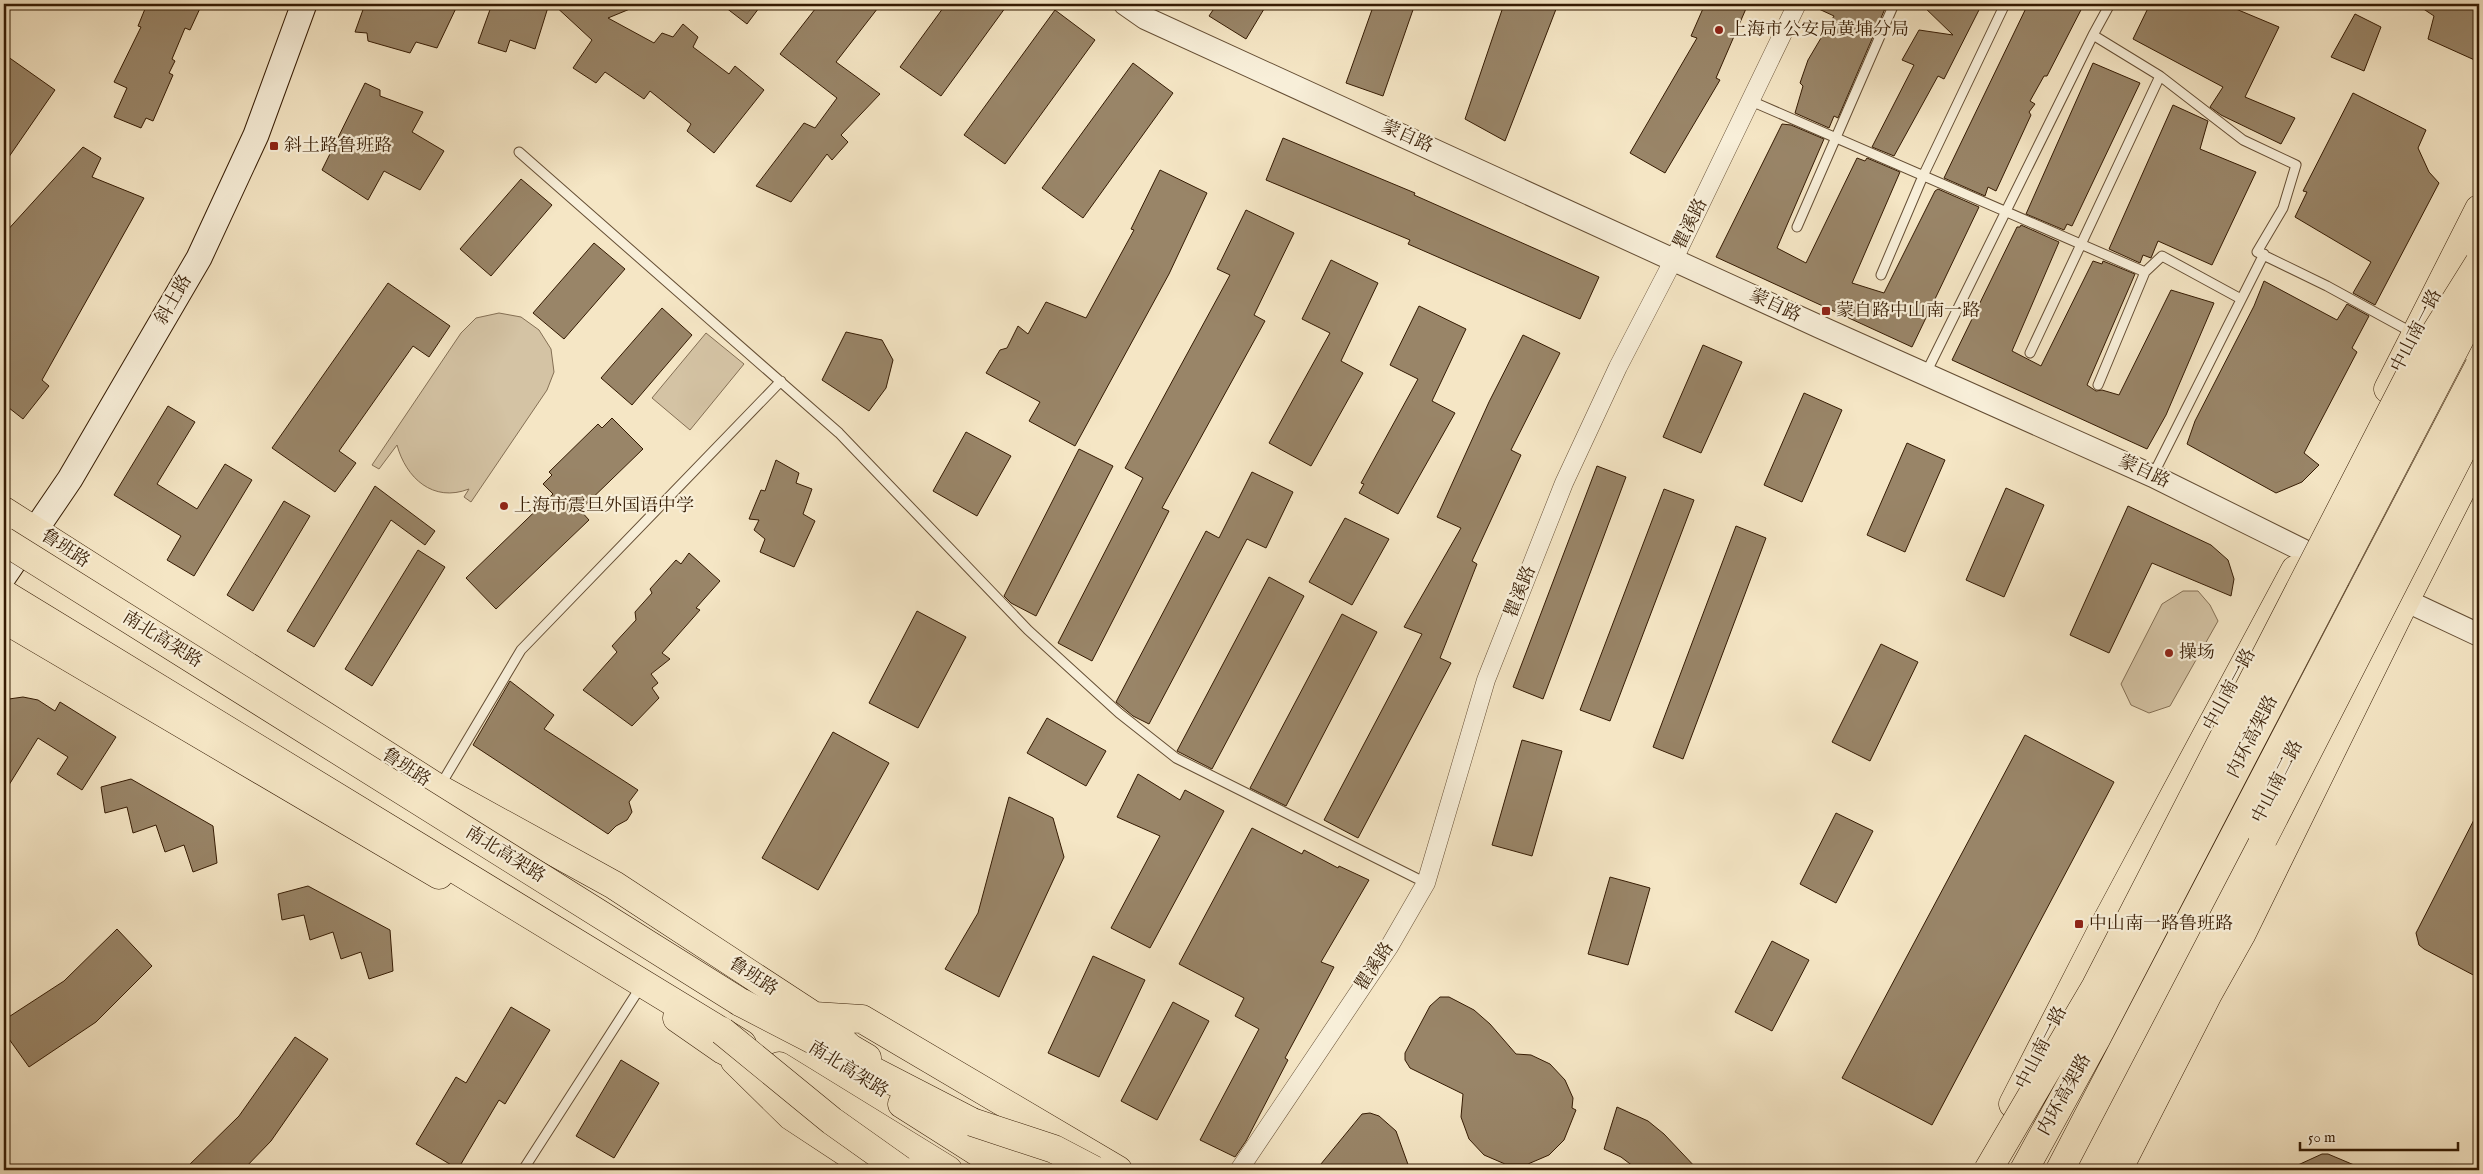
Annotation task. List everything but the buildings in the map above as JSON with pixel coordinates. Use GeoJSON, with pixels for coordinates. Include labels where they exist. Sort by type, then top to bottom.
{"type":"FeatureCollection","features":[{"type":"Feature","properties":{"kind":"main road","name":"斜土路"},"geometry":{"type":"LineString","coordinates":[[4,576],[70,479],[199,258],[256,135],[304,4]]}},
{"type":"Feature","properties":{"kind":"main road","name":"中山南一路"},"geometry":{"type":"LineString","coordinates":[[1980,1170],[2101,932],[2305,552],[2479,209]]}},
{"type":"Feature","properties":{"kind":"main road"},"geometry":{"type":"LineString","coordinates":[[1988,1170],[2096,986],[2414,368],[2479,263]]}},
{"type":"Feature","properties":{"kind":"main road","name":"中山南一路"},"geometry":{"type":"LineString","coordinates":[[2010,1170],[2332,565],[2479,269]]}},
{"type":"Feature","properties":{"kind":"main road","name":"内环高架路"},"geometry":{"type":"LineString","coordinates":[[2024,1170],[2096,1039],[2479,302]]}},
{"type":"Feature","properties":{"kind":"main road","name":"内环高架路"},"geometry":{"type":"LineString","coordinates":[[2060,1170],[2479,366]]}},
{"type":"Feature","properties":{"kind":"main road","name":"中山南二路"},"geometry":{"type":"LineString","coordinates":[[2077,1170],[2479,394]]}},
{"type":"Feature","properties":{"kind":"main road"},"geometry":{"type":"LineString","coordinates":[[2091,1170],[2479,417]]}},
{"type":"Feature","properties":{"kind":"main road"},"geometry":{"type":"LineString","coordinates":[[2118,1170],[2208,994],[2242,935],[2405,601],[2479,455]]}},
{"type":"Feature","properties":{"kind":"main road","name":"鲁班路"},"geometry":{"type":"LineString","coordinates":[[4,511],[438,788],[614,885],[814,1016],[850,1048],[1067,1170]]}},
{"type":"Feature","properties":{"kind":"main road","name":"南北高架路"},"geometry":{"type":"LineString","coordinates":[[4,541],[1006,1170]]}},
{"type":"Feature","properties":{"kind":"main road","name":"南北高架路"},"geometry":{"type":"LineString","coordinates":[[4,594],[722,1041],[948,1170]]}},
{"type":"Feature","properties":{"kind":"main road"},"geometry":{"type":"LineString","coordinates":[[4,619],[722,1041],[928,1170]]}},
{"type":"Feature","properties":{"kind":"main road"},"geometry":{"type":"LineString","coordinates":[[2219,866],[2333,701]]}},
{"type":"Feature","properties":{"kind":"main road"},"geometry":{"type":"LineString","coordinates":[[740,1002],[972,1122],[1048,1170]]}},
{"type":"Feature","properties":{"kind":"main road","name":"鲁班路"},"geometry":{"type":"LineString","coordinates":[[814,1016],[862,1019],[1118,1170]]}},
{"type":"Feature","properties":{"kind":"main road"},"geometry":{"type":"LineString","coordinates":[[722,1041],[791,1116],[873,1170]]}},
{"type":"Feature","properties":{"kind":"main road"},"geometry":{"type":"LineString","coordinates":[[722,1041],[901,1170]]}},
{"type":"Feature","properties":{"kind":"main road"},"geometry":{"type":"LineString","coordinates":[[972,1122],[1054,1149],[1094,1170]]}},
{"type":"Feature","properties":{"kind":"street","name":"蒙自路"},"geometry":{"type":"LineString","coordinates":[[1125,4],[1145,18],[2153,476],[2405,601],[2479,635]]}},
{"type":"Feature","properties":{"kind":"street","name":"瞿溪路"},"geometry":{"type":"LineString","coordinates":[[1239,1170],[1389,947],[1426,882],[1486,680],[1564,482],[1618,367],[1674,259],[1797,4]]}},
{"type":"Feature","properties":{"kind":"lane"},"geometry":{"type":"LineString","coordinates":[[1797,228],[1834,137],[1894,4]]}},
{"type":"Feature","properties":{"kind":"lane"},"geometry":{"type":"LineString","coordinates":[[1881,275],[1923,176],[2005,4]]}},
{"type":"Feature","properties":{"kind":"lane"},"geometry":{"type":"LineString","coordinates":[[1926,373],[2110,4]]}},
{"type":"Feature","properties":{"kind":"lane"},"geometry":{"type":"LineString","coordinates":[[2093,35],[2160,76],[2243,140],[2296,165],[2283,208],[2257,252],[2441,346]]}},
{"type":"Feature","properties":{"kind":"lane"},"geometry":{"type":"LineString","coordinates":[[2030,353],[2160,76]]}},
{"type":"Feature","properties":{"kind":"lane"},"geometry":{"type":"LineString","coordinates":[[1751,101],[2145,272]]}},
{"type":"Feature","properties":{"kind":"lane"},"geometry":{"type":"LineString","coordinates":[[519,152],[839,432],[1028,630],[1119,713],[1176,758],[1426,882]]}},
{"type":"Feature","properties":{"kind":"lane"},"geometry":{"type":"LineString","coordinates":[[2153,476],[2264,254]]}},
{"type":"Feature","properties":{"kind":"lane"},"geometry":{"type":"LineString","coordinates":[[2098,385],[2145,272],[2162,256],[2241,299]]}},
{"type":"Feature","properties":{"kind":"lane"},"geometry":{"type":"LineString","coordinates":[[438,788],[521,650],[781,381]]}},
{"type":"Feature","properties":{"kind":"lane"},"geometry":{"type":"LineString","coordinates":[[523,1170],[638,991]]}},
{"type":"Feature","properties":{"kind":"shaded area"},"geometry":{"type":"Polygon","coordinates":[[[499,313],[521,317],[539,330],[551,349],[554,372],[547,390],[471,502],[464,497],[469,489],[444,493],[423,485],[407,468],[397,445],[379,469],[372,465],[461,333],[476,318],[499,313]]]}},
{"type":"Feature","properties":{"kind":"shaded area"},"geometry":{"type":"Polygon","coordinates":[[[706,333],[744,364],[690,430],[652,398],[706,333]]]}},
{"type":"Feature","properties":{"kind":"shaded area","name":"操场"},"geometry":{"type":"Polygon","coordinates":[[[2183,591],[2198,591],[2210,605],[2218,621],[2170,706],[2149,713],[2131,705],[2121,684],[2162,604],[2183,591]]]}},
{"type":"Feature","properties":{"kind":"place","name":"上海市公安局黄埔分局"},"geometry":{"type":"Point","coordinates":[1719,30]}},
{"type":"Feature","properties":{"kind":"place","name":"斜土路鲁班路"},"geometry":{"type":"Point","coordinates":[274,146]}},
{"type":"Feature","properties":{"kind":"place","name":"蒙自路中山南一路"},"geometry":{"type":"Point","coordinates":[1826,311]}},
{"type":"Feature","properties":{"kind":"place","name":"上海市震旦外国语中学"},"geometry":{"type":"Point","coordinates":[504,506]}},
{"type":"Feature","properties":{"kind":"place","name":"操场"},"geometry":{"type":"Point","coordinates":[2169,653]}},
{"type":"Feature","properties":{"kind":"place","name":"中山南一路鲁班路"},"geometry":{"type":"Point","coordinates":[2079,924]}}]}
